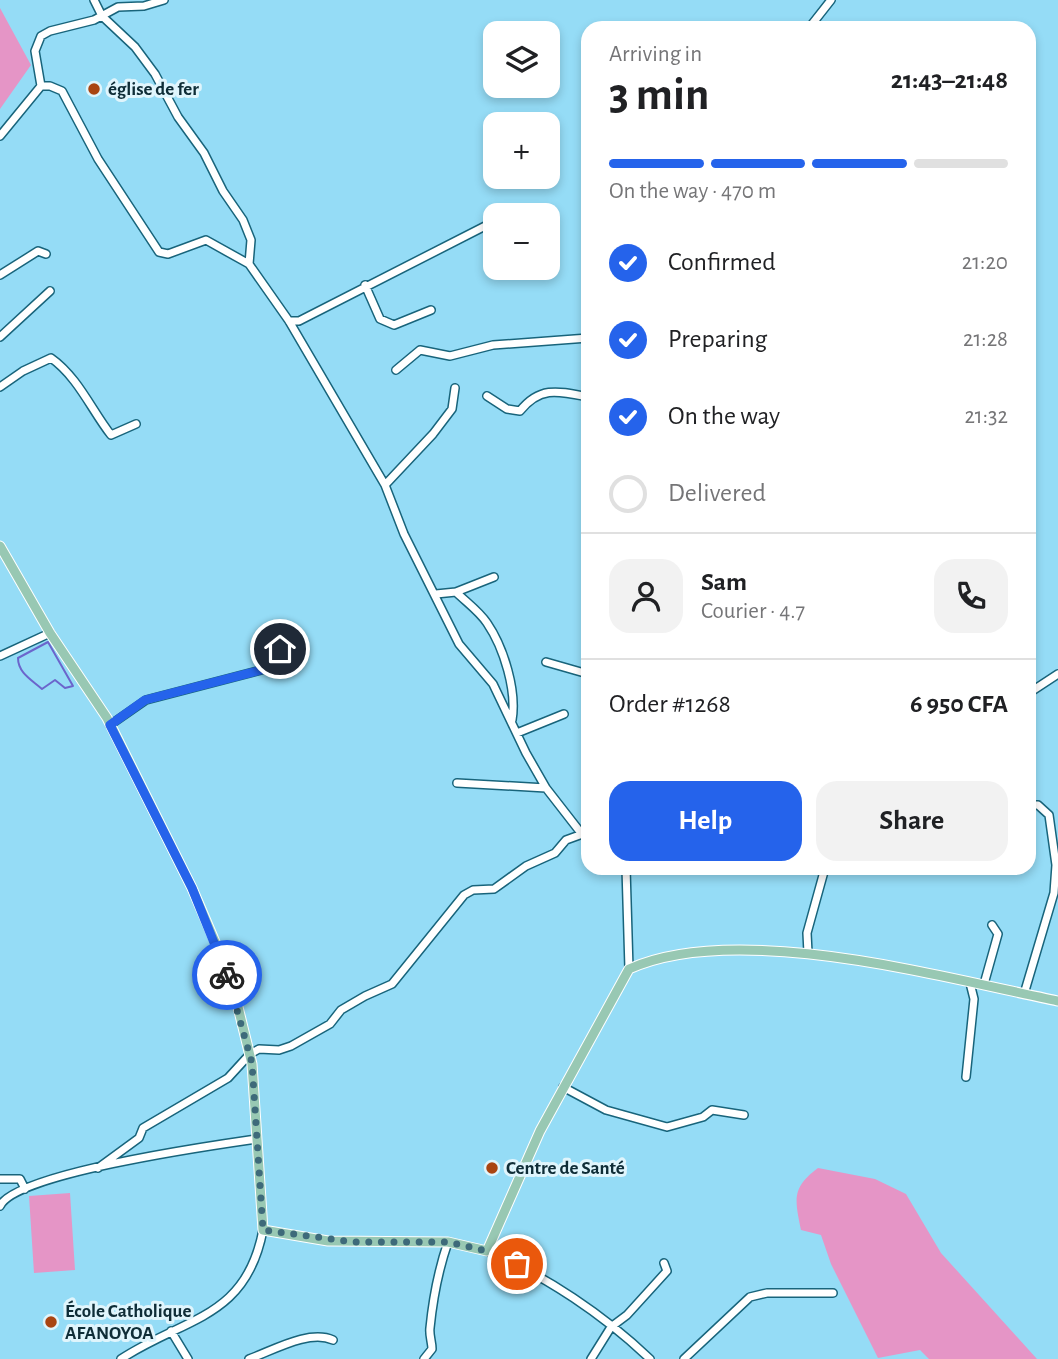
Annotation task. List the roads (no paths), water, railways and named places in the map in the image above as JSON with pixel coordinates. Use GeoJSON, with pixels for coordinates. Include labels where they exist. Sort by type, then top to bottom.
{"type":"FeatureCollection","features":[{"type":"Feature","properties":{"kind":"main road"},"geometry":{"type":"LineString","coordinates":[[0,546],[50,633],[110,725],[192,888],[236,999],[250,1054],[263,1230],[354,1242],[448,1242],[487,1251],[510,1193],[562,1087],[629,969],[666,956],[705,952],[808,953],[984,984],[1058,1001]]}},
{"type":"Feature","properties":{"kind":"street"},"geometry":{"type":"LineString","coordinates":[[94,0],[102,16],[135,47],[155,74],[178,117],[204,153],[223,191],[243,220],[251,240],[249,264]]}},
{"type":"Feature","properties":{"kind":"street"},"geometry":{"type":"LineString","coordinates":[[0,136],[41,86],[35,51],[37,40],[50,31],[78,26],[118,7],[144,6],[164,0]]}},
{"type":"Feature","properties":{"kind":"street"},"geometry":{"type":"LineString","coordinates":[[814,21],[831,0]]}},
{"type":"Feature","properties":{"kind":"street"},"geometry":{"type":"LineString","coordinates":[[41,86],[62,91],[98,159],[159,252],[168,254],[206,240],[249,264],[289,321],[385,485],[404,534],[459,644],[487,675],[546,788],[581,829]]}},
{"type":"Feature","properties":{"kind":"street"},"geometry":{"type":"LineString","coordinates":[[289,321],[299,321],[483,227]]}},
{"type":"Feature","properties":{"kind":"street"},"geometry":{"type":"LineString","coordinates":[[0,275],[38,251],[47,254]]}},
{"type":"Feature","properties":{"kind":"street"},"geometry":{"type":"LineString","coordinates":[[365,285],[380,319],[394,325],[431,310]]}},
{"type":"Feature","properties":{"kind":"street"},"geometry":{"type":"LineString","coordinates":[[0,337],[50,291]]}},
{"type":"Feature","properties":{"kind":"street"},"geometry":{"type":"LineString","coordinates":[[396,370],[420,350],[450,356],[493,345],[581,339]]}},
{"type":"Feature","properties":{"kind":"street"},"geometry":{"type":"LineString","coordinates":[[0,387],[23,371],[51,358],[62,367],[97,411],[111,435],[136,424]]}},
{"type":"Feature","properties":{"kind":"street"},"geometry":{"type":"LineString","coordinates":[[385,485],[433,434],[452,409],[455,388]]}},
{"type":"Feature","properties":{"kind":"street"},"geometry":{"type":"LineString","coordinates":[[487,396],[507,409],[520,411],[530,399],[542,392],[581,396]]}},
{"type":"Feature","properties":{"kind":"street"},"geometry":{"type":"LineString","coordinates":[[436,594],[456,592],[494,577]]}},
{"type":"Feature","properties":{"kind":"street"},"geometry":{"type":"LineString","coordinates":[[456,592],[488,624],[499,647],[513,691],[512,721]]}},
{"type":"Feature","properties":{"kind":"street"},"geometry":{"type":"LineString","coordinates":[[0,656],[50,633]]}},
{"type":"Feature","properties":{"kind":"street"},"geometry":{"type":"LineString","coordinates":[[110,725],[145,700],[265,669],[280,659],[280,649]]}},
{"type":"Feature","properties":{"kind":"street"},"geometry":{"type":"LineString","coordinates":[[546,662],[581,672]]}},
{"type":"Feature","properties":{"kind":"street"},"geometry":{"type":"LineString","coordinates":[[1036,688],[1058,674]]}},
{"type":"Feature","properties":{"kind":"street"},"geometry":{"type":"LineString","coordinates":[[517,733],[564,714]]}},
{"type":"Feature","properties":{"kind":"street"},"geometry":{"type":"LineString","coordinates":[[457,783],[546,788]]}},
{"type":"Feature","properties":{"kind":"street"},"geometry":{"type":"LineString","coordinates":[[1024,994],[1052,904],[1057,864],[1049,815],[1036,805]]}},
{"type":"Feature","properties":{"kind":"street"},"geometry":{"type":"LineString","coordinates":[[98,1168],[139,1138],[143,1128],[228,1078],[250,1054],[259,1049],[279,1050],[291,1046],[330,1024],[341,1010],[392,984],[464,895],[474,890],[494,889],[526,866],[555,853],[566,840],[581,833]]}},
{"type":"Feature","properties":{"kind":"street"},"geometry":{"type":"LineString","coordinates":[[626,875],[629,969]]}},
{"type":"Feature","properties":{"kind":"street"},"geometry":{"type":"LineString","coordinates":[[808,953],[807,933],[823,875]]}},
{"type":"Feature","properties":{"kind":"street"},"geometry":{"type":"LineString","coordinates":[[984,984],[998,934],[992,925]]}},
{"type":"Feature","properties":{"kind":"street"},"geometry":{"type":"LineString","coordinates":[[966,1077],[974,999],[970,983]]}},
{"type":"Feature","properties":{"kind":"street"},"geometry":{"type":"LineString","coordinates":[[562,1087],[606,1110],[667,1127],[703,1118],[712,1110],[744,1115]]}},
{"type":"Feature","properties":{"kind":"street"},"geometry":{"type":"LineString","coordinates":[[0,1206],[11,1195],[25,1189],[98,1168],[256,1139]]}},
{"type":"Feature","properties":{"kind":"street"},"geometry":{"type":"LineString","coordinates":[[0,1179],[20,1179],[25,1189]]}},
{"type":"Feature","properties":{"kind":"street"},"geometry":{"type":"LineString","coordinates":[[121,1359],[228,1300],[254,1264],[263,1230]]}},
{"type":"Feature","properties":{"kind":"street"},"geometry":{"type":"LineString","coordinates":[[424,1359],[432,1349],[429,1331],[435,1282],[448,1242]]}},
{"type":"Feature","properties":{"kind":"street"},"geometry":{"type":"LineString","coordinates":[[487,1251],[517,1264],[550,1284],[611,1326],[650,1359]]}},
{"type":"Feature","properties":{"kind":"street"},"geometry":{"type":"LineString","coordinates":[[591,1359],[611,1326],[657,1284],[667,1271],[664,1263]]}},
{"type":"Feature","properties":{"kind":"street"},"geometry":{"type":"LineString","coordinates":[[684,1359],[750,1297],[767,1293],[833,1293]]}},
{"type":"Feature","properties":{"kind":"street"},"geometry":{"type":"LineString","coordinates":[[171,1331],[188,1359]]}},
{"type":"Feature","properties":{"kind":"street"},"geometry":{"type":"LineString","coordinates":[[254,1358],[302,1340],[323,1336],[332,1340]]}},
{"type":"Feature","properties":{"kind":"waterway"},"geometry":{"type":"LineString","coordinates":[[48,642],[73,686],[65,688],[55,680],[42,689],[20,668],[18,658],[48,642]]}},
{"type":"Feature","properties":{"kind":"place","name":"église de fer"},"geometry":{"type":"Point","coordinates":[94,89]}},
{"type":"Feature","properties":{"kind":"place","name":"Centre de Santé"},"geometry":{"type":"Point","coordinates":[492,1168]}},
{"type":"Feature","properties":{"kind":"place","name":"École Catholique AFANOYOA"},"geometry":{"type":"Point","coordinates":[51,1322]}}]}
